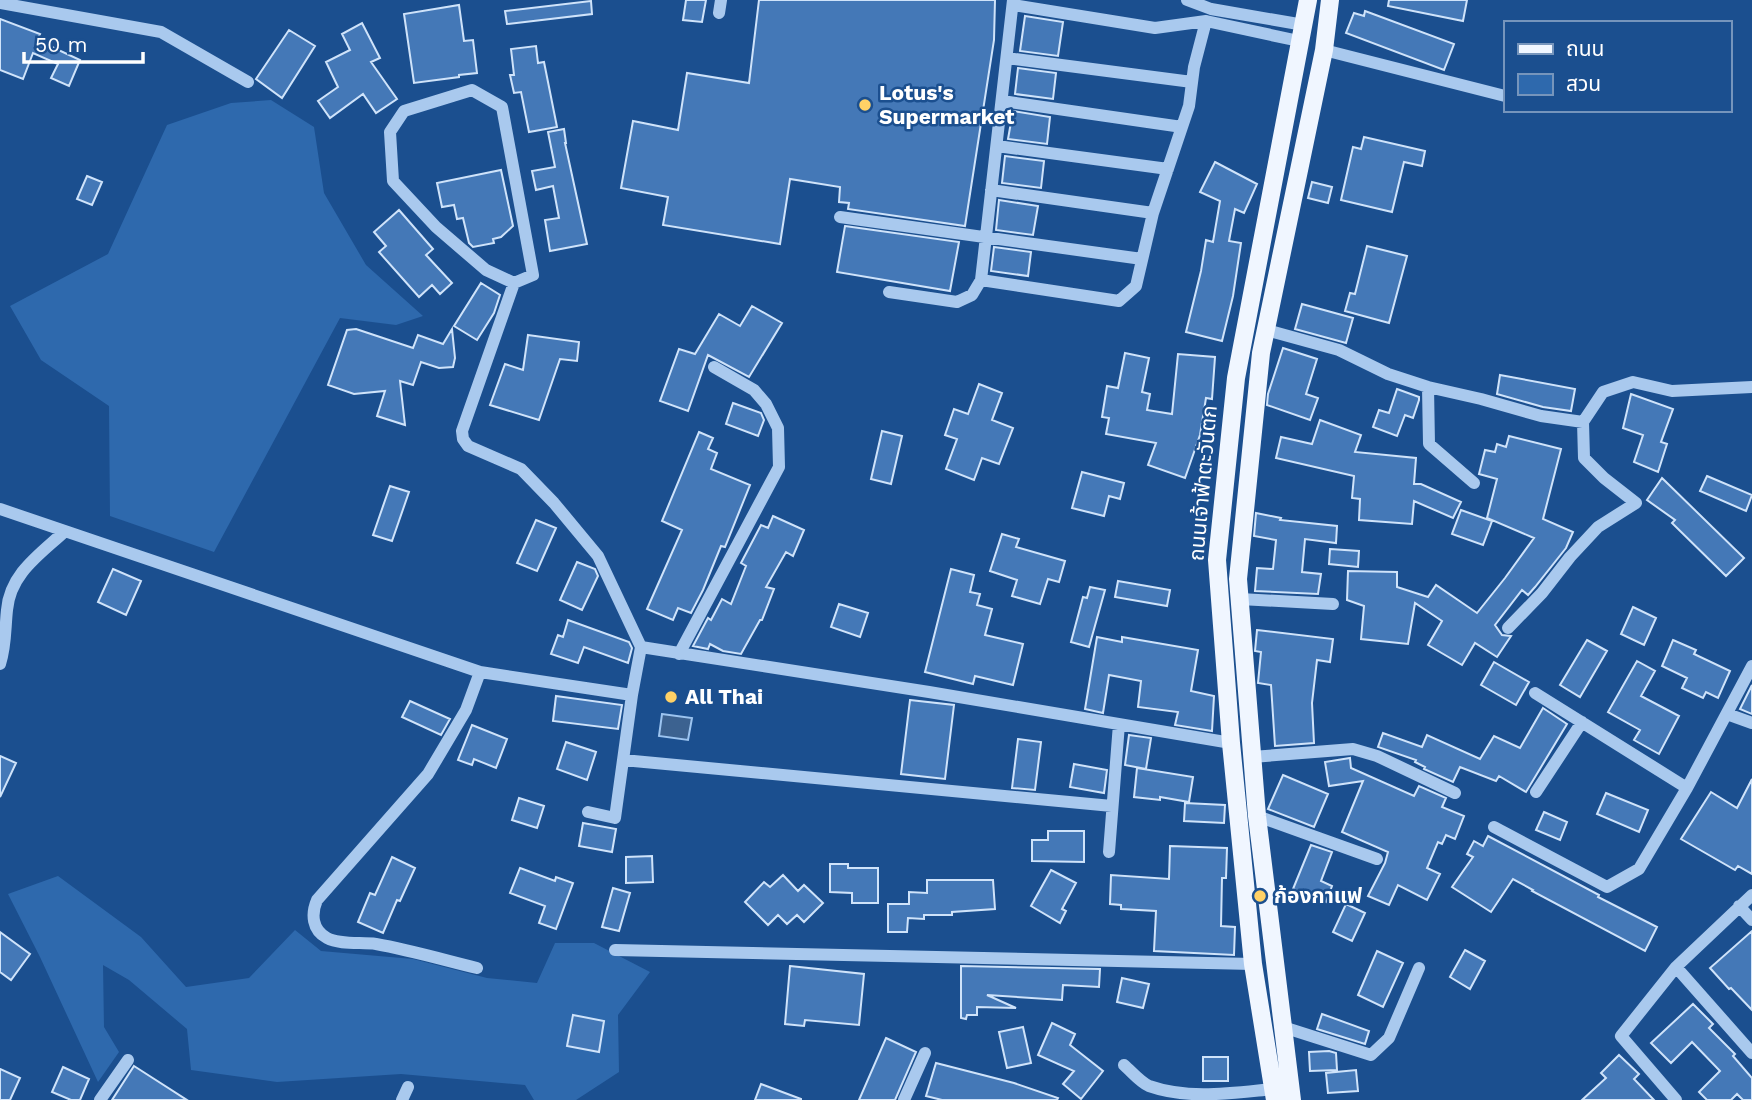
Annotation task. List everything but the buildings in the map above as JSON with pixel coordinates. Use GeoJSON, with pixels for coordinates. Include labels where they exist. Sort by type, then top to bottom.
{"type":"FeatureCollection","features":[{"type":"Feature","properties":{"kind":"main road","name":"ถนนเจ้าฟ้าตะวันตก"},"geometry":{"type":"LineString","coordinates":[[1274,1094],[1253,964],[1231,743],[1217,560],[1236,378],[1308,0]]}},
{"type":"Feature","properties":{"kind":"main road","name":"ถนนเจ้าฟ้าตะวันตก"},"geometry":{"type":"LineString","coordinates":[[1292,1100],[1257,816],[1238,579],[1261,353],[1324,50],[1330,0]]}},
{"type":"Feature","properties":{"kind":"street"},"geometry":{"type":"LineString","coordinates":[[1186,0],[1301,33]]}},
{"type":"Feature","properties":{"kind":"street"},"geometry":{"type":"LineString","coordinates":[[0,3],[161,32],[248,82]]}},
{"type":"Feature","properties":{"kind":"street"},"geometry":{"type":"LineString","coordinates":[[889,292],[957,302],[972,295],[981,280],[1013,3],[1155,28],[1206,21],[1301,33]]}},
{"type":"Feature","properties":{"kind":"street"},"geometry":{"type":"LineString","coordinates":[[981,280],[1119,301],[1136,286],[1153,213],[1189,106],[1206,21]]}},
{"type":"Feature","properties":{"kind":"street"},"geometry":{"type":"LineString","coordinates":[[1324,50],[1504,96]]}},
{"type":"Feature","properties":{"kind":"street"},"geometry":{"type":"LineString","coordinates":[[1007,58],[1192,82]]}},
{"type":"Feature","properties":{"kind":"street"},"geometry":{"type":"LineString","coordinates":[[514,283],[486,270],[436,227],[393,181],[390,132],[404,111],[472,90],[502,107],[533,275],[514,283],[462,431],[468,446],[521,469],[554,503],[598,556],[641,648],[615,818],[588,812]]}},
{"type":"Feature","properties":{"kind":"street"},"geometry":{"type":"LineString","coordinates":[[1002,101],[1182,127]]}},
{"type":"Feature","properties":{"kind":"street"},"geometry":{"type":"LineString","coordinates":[[997,146],[1168,169]]}},
{"type":"Feature","properties":{"kind":"street"},"geometry":{"type":"LineString","coordinates":[[991,190],[1153,213]]}},
{"type":"Feature","properties":{"kind":"street"},"geometry":{"type":"LineString","coordinates":[[840,217],[1142,259]]}},
{"type":"Feature","properties":{"kind":"street"},"geometry":{"type":"LineString","coordinates":[[1266,330],[1339,350],[1388,374],[1427,387],[1541,416],[1583,422]]}},
{"type":"Feature","properties":{"kind":"street"},"geometry":{"type":"LineString","coordinates":[[678,654],[779,467],[778,428],[766,404],[754,390],[713,367]]}},
{"type":"Feature","properties":{"kind":"street"},"geometry":{"type":"LineString","coordinates":[[1508,628],[1598,527],[1636,503],[1584,458],[1583,422],[1603,392],[1633,382],[1672,391],[1752,387]]}},
{"type":"Feature","properties":{"kind":"street"},"geometry":{"type":"LineString","coordinates":[[1427,387],[1429,444],[1474,483]]}},
{"type":"Feature","properties":{"kind":"street"},"geometry":{"type":"LineString","coordinates":[[0,509],[480,672],[632,695]]}},
{"type":"Feature","properties":{"kind":"street"},"geometry":{"type":"LineString","coordinates":[[0,664],[10,592],[21,572],[64,532]]}},
{"type":"Feature","properties":{"kind":"street"},"geometry":{"type":"LineString","coordinates":[[1240,599],[1333,604]]}},
{"type":"Feature","properties":{"kind":"street"},"geometry":{"type":"LineString","coordinates":[[641,648],[929,692],[1231,743]]}},
{"type":"Feature","properties":{"kind":"street"},"geometry":{"type":"LineString","coordinates":[[1494,827],[1607,887],[1639,869],[1687,788],[1752,666]]}},
{"type":"Feature","properties":{"kind":"street"},"geometry":{"type":"LineString","coordinates":[[477,968],[378,945],[326,938],[314,922],[312,911],[317,900],[428,774],[466,710],[480,672]]}},
{"type":"Feature","properties":{"kind":"street"},"geometry":{"type":"LineString","coordinates":[[1535,693],[1687,788]]}},
{"type":"Feature","properties":{"kind":"street"},"geometry":{"type":"LineString","coordinates":[[1727,714],[1752,723]]}},
{"type":"Feature","properties":{"kind":"street"},"geometry":{"type":"LineString","coordinates":[[1536,792],[1582,723]]}},
{"type":"Feature","properties":{"kind":"street"},"geometry":{"type":"LineString","coordinates":[[1109,852],[1119,724]]}},
{"type":"Feature","properties":{"kind":"street"},"geometry":{"type":"LineString","coordinates":[[1252,757],[1353,749],[1377,756],[1455,793]]}},
{"type":"Feature","properties":{"kind":"street"},"geometry":{"type":"LineString","coordinates":[[623,760],[1112,806]]}},
{"type":"Feature","properties":{"kind":"street"},"geometry":{"type":"LineString","coordinates":[[1257,816],[1377,859]]}},
{"type":"Feature","properties":{"kind":"street"},"geometry":{"type":"LineString","coordinates":[[1676,1100],[1621,1036],[1676,967],[1752,895]]}},
{"type":"Feature","properties":{"kind":"street"},"geometry":{"type":"LineString","coordinates":[[1740,906],[1752,920]]}},
{"type":"Feature","properties":{"kind":"street"},"geometry":{"type":"LineString","coordinates":[[615,950],[1253,964]]}},
{"type":"Feature","properties":{"kind":"street"},"geometry":{"type":"LineString","coordinates":[[1676,967],[1752,1053]]}},
{"type":"Feature","properties":{"kind":"street"},"geometry":{"type":"LineString","coordinates":[[1283,1027],[1371,1055],[1389,1038],[1419,968]]}},
{"type":"Feature","properties":{"kind":"street"},"geometry":{"type":"LineString","coordinates":[[904,1100],[925,1053]]}},
{"type":"Feature","properties":{"kind":"street"},"geometry":{"type":"LineString","coordinates":[[100,1100],[128,1060]]}},
{"type":"Feature","properties":{"kind":"street"},"geometry":{"type":"LineString","coordinates":[[1124,1065],[1147,1085],[1169,1093],[1199,1097],[1274,1094]]}},
{"type":"Feature","properties":{"kind":"street"},"geometry":{"type":"LineString","coordinates":[[402,1100],[408,1087]]}},
{"type":"Feature","properties":{"kind":"green space"},"geometry":{"type":"Polygon","coordinates":[[[271,100],[314,127],[324,193],[366,265],[423,316],[396,325],[340,318],[214,552],[110,516],[109,406],[41,360],[10,306],[108,254],[167,125],[231,103],[271,100]]]}},
{"type":"Feature","properties":{"kind":"green space"},"geometry":{"type":"Polygon","coordinates":[[[58,876],[141,937],[186,987],[249,978],[295,930],[321,951],[413,959],[487,978],[537,983],[555,943],[594,943],[650,972],[618,1015],[619,1072],[576,1100],[534,1100],[525,1085],[401,1074],[277,1082],[191,1070],[187,1029],[129,980],[103,965],[104,1027],[119,1052],[98,1082],[8,894],[58,876]]]}},
{"type":"Feature","properties":{"kind":"shaded area"},"geometry":{"type":"Polygon","coordinates":[[[662,714],[692,718],[688,740],[659,736],[662,714]]]}},
{"type":"Feature","properties":{"kind":"place","name":"Lotus's Supermarket"},"geometry":{"type":"Point","coordinates":[865,105]}},
{"type":"Feature","properties":{"kind":"place","name":"All Thai"},"geometry":{"type":"Point","coordinates":[671,697]}},
{"type":"Feature","properties":{"kind":"place","name":"ก้องกาแฟ"},"geometry":{"type":"Point","coordinates":[1260,896]}}]}
